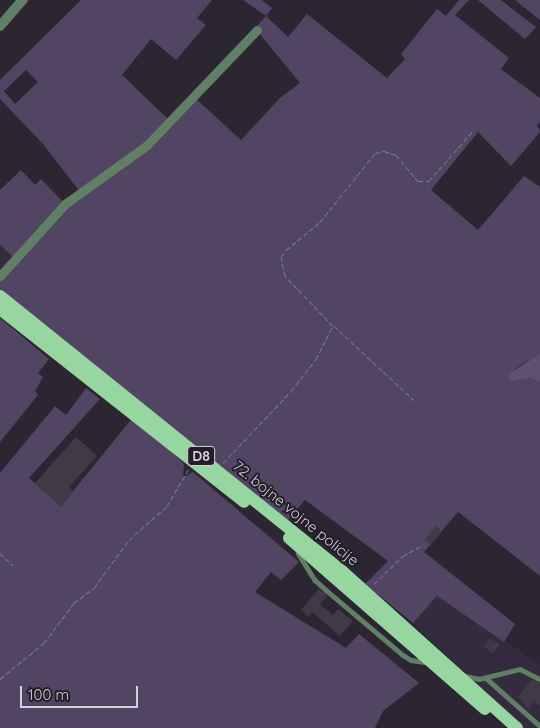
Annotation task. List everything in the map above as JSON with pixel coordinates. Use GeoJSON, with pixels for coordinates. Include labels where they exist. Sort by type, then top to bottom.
{"type":"FeatureCollection","features":[{"type":"Feature","properties":{"kind":"main road","name":"72. bojne vojne policije"},"geometry":{"type":"LineString","coordinates":[[0,296],[218,469],[366,591],[462,676],[517,728]]}},
{"type":"Feature","properties":{"kind":"main road","name":"72. bojne vojne policije"},"geometry":{"type":"LineString","coordinates":[[0,309],[294,543],[433,662],[505,728]]}},
{"type":"Feature","properties":{"kind":"street"},"geometry":{"type":"LineString","coordinates":[[0,26],[23,0]]}},
{"type":"Feature","properties":{"kind":"street"},"geometry":{"type":"LineString","coordinates":[[0,276],[65,204],[148,145],[257,30]]}},
{"type":"Feature","properties":{"kind":"lane"},"geometry":{"type":"LineString","coordinates":[[462,676],[486,678],[520,669],[540,679]]}},
{"type":"Feature","properties":{"kind":"lane"},"geometry":{"type":"LineString","coordinates":[[486,678],[540,726]]}},
{"type":"Feature","properties":{"kind":"path"},"geometry":{"type":"LineString","coordinates":[[414,400],[334,326],[285,276],[281,258],[286,250],[320,222],[376,153],[384,151],[396,155],[418,181],[429,182],[473,131]]}},
{"type":"Feature","properties":{"kind":"path"},"geometry":{"type":"LineString","coordinates":[[218,469],[291,391],[316,359],[334,326]]}},
{"type":"Feature","properties":{"kind":"path"},"geometry":{"type":"LineString","coordinates":[[0,679],[44,643],[74,603],[94,588],[129,540],[167,506],[194,462]]}},
{"type":"Feature","properties":{"kind":"path"},"geometry":{"type":"LineString","coordinates":[[366,591],[403,556],[423,545]]}},
{"type":"Feature","properties":{"kind":"path"},"geometry":{"type":"LineString","coordinates":[[0,553],[13,566]]}},
{"type":"Feature","properties":{"kind":"shaded area"},"geometry":{"type":"Polygon","coordinates":[[[81,0],[212,0],[197,18],[206,25],[176,60],[151,39],[122,75],[171,122],[195,98],[241,140],[280,98],[300,83],[255,28],[266,16],[288,37],[307,14],[387,78],[405,59],[401,54],[437,9],[446,16],[459,0],[469,0],[455,15],[509,58],[501,69],[540,98],[540,122],[537,125],[540,132],[511,166],[478,132],[431,190],[478,230],[524,176],[540,187],[540,353],[515,369],[510,382],[531,378],[540,382],[540,576],[458,512],[424,552],[515,624],[504,642],[437,596],[413,623],[365,584],[388,561],[305,500],[288,520],[0,290],[0,276],[15,259],[0,245],[0,190],[21,170],[35,185],[41,179],[65,204],[80,192],[43,144],[0,99],[0,80],[81,0]],[[26,70],[4,91],[15,104],[38,82],[26,70]]]}},
{"type":"Feature","properties":{"kind":"shaded area"},"geometry":{"type":"Polygon","coordinates":[[[243,0],[262,0],[272,8],[266,16],[243,0]]]}},
{"type":"Feature","properties":{"kind":"shaded area"},"geometry":{"type":"Polygon","coordinates":[[[478,0],[501,0],[536,27],[525,39],[478,0]]]}},
{"type":"Feature","properties":{"kind":"shaded area"},"geometry":{"type":"Polygon","coordinates":[[[515,0],[540,0],[540,20],[515,0]]]}},
{"type":"Feature","properties":{"kind":"shaded area"},"geometry":{"type":"Polygon","coordinates":[[[0,245],[15,259],[0,276],[0,245]]]}},
{"type":"Feature","properties":{"kind":"shaded area"},"geometry":{"type":"Polygon","coordinates":[[[0,318],[49,359],[38,373],[43,377],[35,391],[38,395],[0,442],[0,318]]]}},
{"type":"Feature","properties":{"kind":"shaded area"},"geometry":{"type":"Polygon","coordinates":[[[540,353],[540,382],[531,378],[510,382],[509,374],[540,353]]]}},
{"type":"Feature","properties":{"kind":"shaded area"},"geometry":{"type":"Polygon","coordinates":[[[86,388],[100,399],[29,478],[61,506],[134,416],[184,464],[183,477],[193,472],[299,562],[281,580],[271,572],[255,592],[346,648],[359,634],[419,683],[383,711],[375,728],[0,728],[0,473],[55,406],[66,415],[86,388]]]}},
{"type":"Feature","properties":{"kind":"shaded area"},"geometry":{"type":"Polygon","coordinates":[[[437,596],[540,664],[540,728],[523,728],[413,623],[437,596]]]}},
{"type":"Feature","properties":{"kind":"building"},"geometry":{"type":"Polygon","coordinates":[[[76,437],[97,456],[69,487],[74,491],[61,507],[35,483],[76,437]]]}},
{"type":"Feature","properties":{"kind":"building"},"geometry":{"type":"Polygon","coordinates":[[[436,526],[442,531],[431,545],[424,540],[436,526]]]}},
{"type":"Feature","properties":{"kind":"building"},"geometry":{"type":"Polygon","coordinates":[[[319,589],[327,596],[320,604],[333,615],[338,609],[353,621],[340,636],[312,612],[308,617],[301,610],[319,589]]]}},
{"type":"Feature","properties":{"kind":"building"},"geometry":{"type":"Polygon","coordinates":[[[490,638],[499,644],[493,653],[484,647],[490,638]]]}},
{"type":"Feature","properties":{"kind":"building"},"geometry":{"type":"Polygon","coordinates":[[[532,680],[540,683],[540,706],[535,702],[528,709],[518,696],[532,680]]]}}]}
